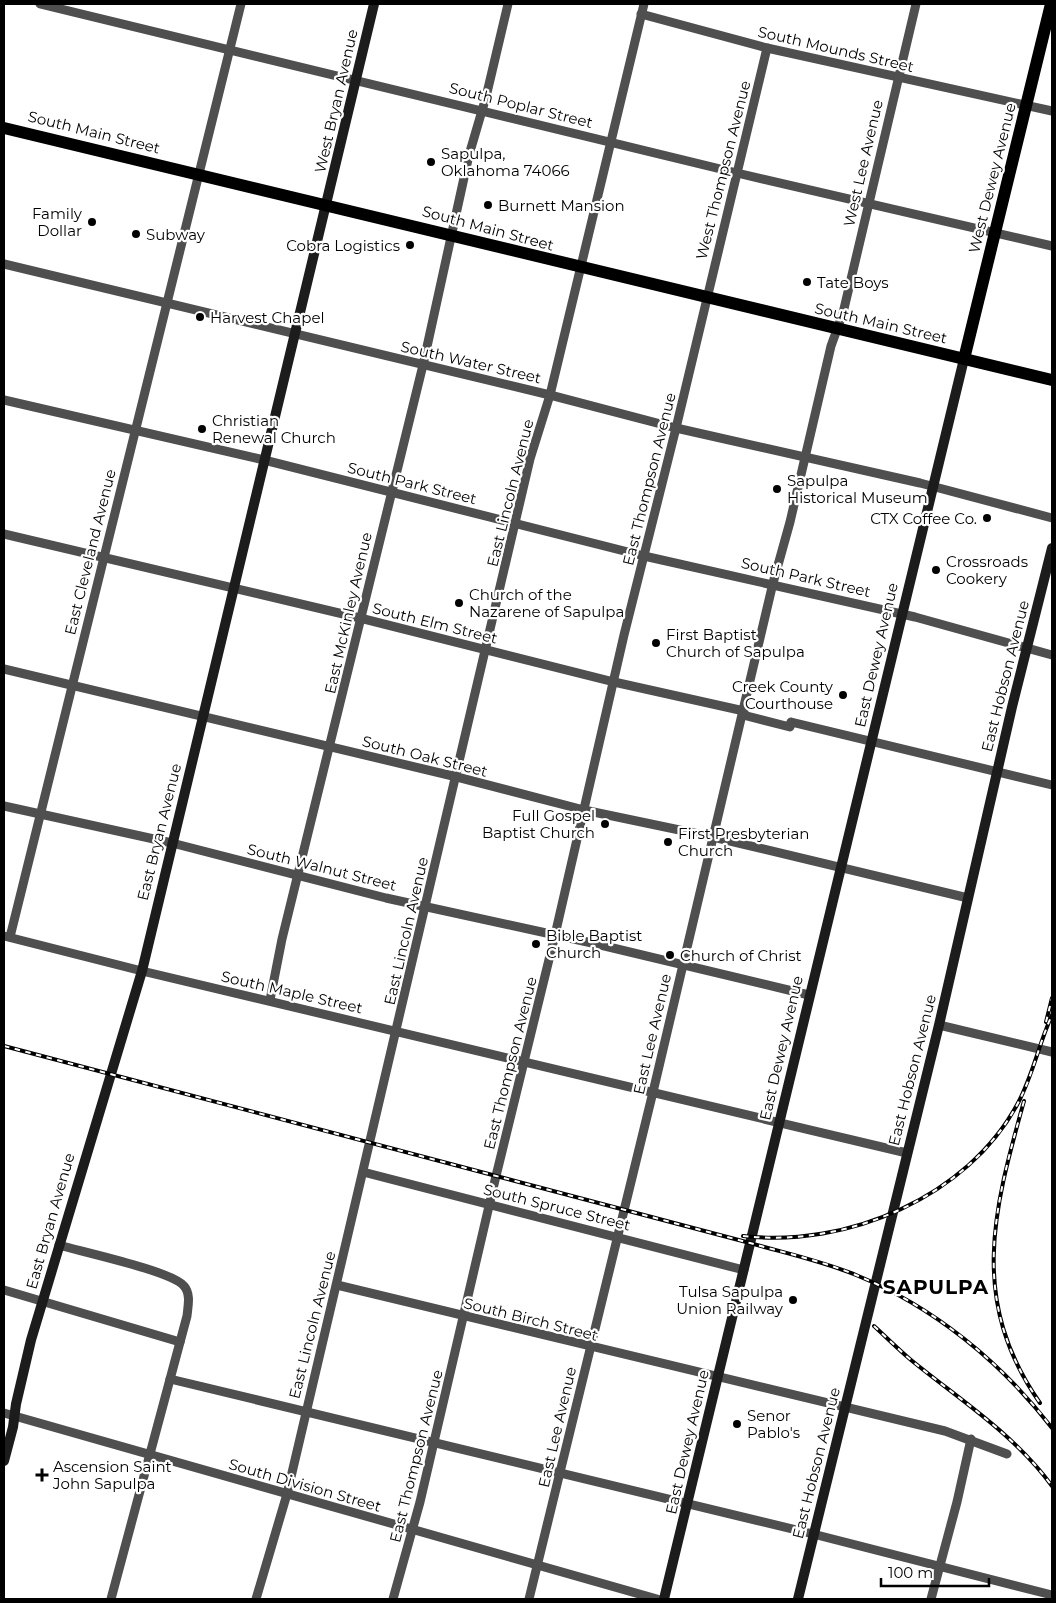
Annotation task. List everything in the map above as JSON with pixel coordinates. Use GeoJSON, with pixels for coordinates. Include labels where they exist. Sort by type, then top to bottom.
{"type":"FeatureCollection","features":[{"type":"Feature","properties":{"kind":"main road","name":"West Dewey Avenue"},"geometry":{"type":"LineString","coordinates":[[964,359],[1051,4]]}},
{"type":"Feature","properties":{"kind":"main road","name":"South Main Street"},"geometry":{"type":"LineString","coordinates":[[4,128],[1052,380]]}},
{"type":"Feature","properties":{"kind":"street","name":"South Poplar Street"},"geometry":{"type":"LineString","coordinates":[[40,4],[481,109],[737,173],[1052,246]]}},
{"type":"Feature","properties":{"kind":"street","name":"East Cleveland Avenue"},"geometry":{"type":"LineString","coordinates":[[7,937],[42,814],[240,4]]}},
{"type":"Feature","properties":{"kind":"street","name":"West Bryan Avenue"},"geometry":{"type":"LineString","coordinates":[[326,205],[374,4]]}},
{"type":"Feature","properties":{"kind":"street","name":"East McKinley Avenue"},"geometry":{"type":"LineString","coordinates":[[270,1000],[360,618],[423,365],[449,251],[450,234],[508,4]]}},
{"type":"Feature","properties":{"kind":"street","name":"East Lincoln Avenue"},"geometry":{"type":"LineString","coordinates":[[256,1599],[287,1494],[457,777],[530,459],[550,395],[644,4]]}},
{"type":"Feature","properties":{"kind":"street","name":"West Lee Avenue"},"geometry":{"type":"LineString","coordinates":[[837,329],[916,4]]}},
{"type":"Feature","properties":{"kind":"street","name":"South Mounds Street"},"geometry":{"type":"LineString","coordinates":[[641,14],[767,48],[1052,111]]}},
{"type":"Feature","properties":{"kind":"street","name":"West Thompson Avenue"},"geometry":{"type":"LineString","coordinates":[[706,298],[767,48]]}},
{"type":"Feature","properties":{"kind":"street","name":"East Bryan Avenue"},"geometry":{"type":"LineString","coordinates":[[4,1461],[26,1357],[142,971],[326,205]]}},
{"type":"Feature","properties":{"kind":"street","name":"South Water Street"},"geometry":{"type":"LineString","coordinates":[[4,264],[550,395],[676,428],[932,486],[1052,518]]}},
{"type":"Feature","properties":{"kind":"street","name":"East Thompson Avenue"},"geometry":{"type":"LineString","coordinates":[[393,1599],[413,1530],[706,298]]}},
{"type":"Feature","properties":{"kind":"street","name":"East Lee Avenue"},"geometry":{"type":"LineString","coordinates":[[529,1599],[653,1092],[773,584],[806,457],[831,346],[837,329]]}},
{"type":"Feature","properties":{"kind":"street","name":"East Dewey Avenue"},"geometry":{"type":"LineString","coordinates":[[664,1599],[964,359]]}},
{"type":"Feature","properties":{"kind":"street","name":"South Park Street"},"geometry":{"type":"LineString","coordinates":[[4,400],[134,432],[264,460],[644,556],[901,614],[1052,655]]}},
{"type":"Feature","properties":{"kind":"street","name":"South Elm Street"},"geometry":{"type":"LineString","coordinates":[[4,534],[103,559],[360,618],[743,713],[790,727],[791,722],[1052,785]]}},
{"type":"Feature","properties":{"kind":"street","name":"East Hobson Avenue"},"geometry":{"type":"LineString","coordinates":[[798,1599],[939,1025],[997,771],[1052,548]]}},
{"type":"Feature","properties":{"kind":"street","name":"South Oak Street"},"geometry":{"type":"LineString","coordinates":[[4,669],[330,746],[584,810],[713,837],[968,898]]}},
{"type":"Feature","properties":{"kind":"street","name":"South Walnut Street"},"geometry":{"type":"LineString","coordinates":[[4,806],[172,843],[298,876],[809,995]]}},
{"type":"Feature","properties":{"kind":"street","name":"South Maple Street"},"geometry":{"type":"LineString","coordinates":[[7,937],[142,971],[907,1153]]}},
{"type":"Feature","properties":{"kind":"street"},"geometry":{"type":"LineString","coordinates":[[939,1025],[1052,1052]]}},
{"type":"Feature","properties":{"kind":"street","name":"South Spruce Street"},"geometry":{"type":"LineString","coordinates":[[363,1172],[744,1270]]}},
{"type":"Feature","properties":{"kind":"street"},"geometry":{"type":"LineString","coordinates":[[59,1245],[168,1276],[184,1286],[189,1302],[111,1599]]}},
{"type":"Feature","properties":{"kind":"street","name":"South Birch Street"},"geometry":{"type":"LineString","coordinates":[[337,1286],[971,1439],[1007,1454]]}},
{"type":"Feature","properties":{"kind":"street"},"geometry":{"type":"LineString","coordinates":[[4,1290],[180,1342]]}},
{"type":"Feature","properties":{"kind":"street"},"geometry":{"type":"LineString","coordinates":[[170,1379],[814,1534],[1052,1595]]}},
{"type":"Feature","properties":{"kind":"street","name":"South Division Street"},"geometry":{"type":"LineString","coordinates":[[4,1413],[657,1599]]}},
{"type":"Feature","properties":{"kind":"street"},"geometry":{"type":"LineString","coordinates":[[931,1599],[971,1439]]}},
{"type":"Feature","properties":{"kind":"railway"},"geometry":{"type":"LineString","coordinates":[[1046,1022],[1052,998]]}},
{"type":"Feature","properties":{"kind":"railway"},"geometry":{"type":"LineString","coordinates":[[743,1236],[783,1238],[823,1234],[863,1224],[901,1209],[936,1190],[969,1165],[996,1136],[1018,1103],[1052,1015]]}},
{"type":"Feature","properties":{"kind":"railway"},"geometry":{"type":"LineString","coordinates":[[4,1046],[750,1243],[843,1270],[885,1288],[939,1320],[988,1359],[1011,1381],[1052,1428]]}},
{"type":"Feature","properties":{"kind":"railway"},"geometry":{"type":"LineString","coordinates":[[1024,1101],[1003,1181],[994,1255],[996,1292],[1003,1328],[1018,1365],[1040,1403]]}},
{"type":"Feature","properties":{"kind":"railway"},"geometry":{"type":"LineString","coordinates":[[874,1326],[911,1360],[1004,1434],[1037,1467],[1052,1486]]}},
{"type":"Feature","properties":{"kind":"place","name":"Sapulpa, Oklahoma 74066"},"geometry":{"type":"Point","coordinates":[431,162]}},
{"type":"Feature","properties":{"kind":"place","name":"Burnett Mansion"},"geometry":{"type":"Point","coordinates":[488,205]}},
{"type":"Feature","properties":{"kind":"place","name":"Family Dollar"},"geometry":{"type":"Point","coordinates":[92,222]}},
{"type":"Feature","properties":{"kind":"place","name":"Subway"},"geometry":{"type":"Point","coordinates":[136,234]}},
{"type":"Feature","properties":{"kind":"place","name":"Cobra Logistics"},"geometry":{"type":"Point","coordinates":[410,245]}},
{"type":"Feature","properties":{"kind":"place","name":"Tate Boys"},"geometry":{"type":"Point","coordinates":[807,282]}},
{"type":"Feature","properties":{"kind":"place","name":"Harvest Chapel"},"geometry":{"type":"Point","coordinates":[200,317]}},
{"type":"Feature","properties":{"kind":"place","name":"Christian Renewal Church"},"geometry":{"type":"Point","coordinates":[202,429]}},
{"type":"Feature","properties":{"kind":"place","name":"Sapulpa Historical Museum"},"geometry":{"type":"Point","coordinates":[777,489]}},
{"type":"Feature","properties":{"kind":"place","name":"CTX Coffee Co."},"geometry":{"type":"Point","coordinates":[987,518]}},
{"type":"Feature","properties":{"kind":"place","name":"Crossroads Cookery"},"geometry":{"type":"Point","coordinates":[936,570]}},
{"type":"Feature","properties":{"kind":"place","name":"Church of the Nazarene of Sapulpa"},"geometry":{"type":"Point","coordinates":[459,603]}},
{"type":"Feature","properties":{"kind":"place","name":"First Baptist Church of Sapulpa"},"geometry":{"type":"Point","coordinates":[656,643]}},
{"type":"Feature","properties":{"kind":"place","name":"Creek County Courthouse"},"geometry":{"type":"Point","coordinates":[843,695]}},
{"type":"Feature","properties":{"kind":"place","name":"Full Gospel Baptist Church"},"geometry":{"type":"Point","coordinates":[605,824]}},
{"type":"Feature","properties":{"kind":"place","name":"First Presbyterian Church"},"geometry":{"type":"Point","coordinates":[668,842]}},
{"type":"Feature","properties":{"kind":"place","name":"Bible Baptist Church"},"geometry":{"type":"Point","coordinates":[536,944]}},
{"type":"Feature","properties":{"kind":"place","name":"Church of Christ"},"geometry":{"type":"Point","coordinates":[670,955]}},
{"type":"Feature","properties":{"kind":"place","name":"Tulsa Sapulpa Union Railway"},"geometry":{"type":"Point","coordinates":[793,1300]}},
{"type":"Feature","properties":{"kind":"place","name":"Senor Pablo's"},"geometry":{"type":"Point","coordinates":[737,1424]}},
{"type":"Feature","properties":{"kind":"place","name":"Ascension Saint John Sapulpa"},"geometry":{"type":"Point","coordinates":[42,1475]}},
{"type":"Feature","properties":{"kind":"district","name":"SAPULPA"},"geometry":{"type":"Point","coordinates":[936,1287]}}]}
